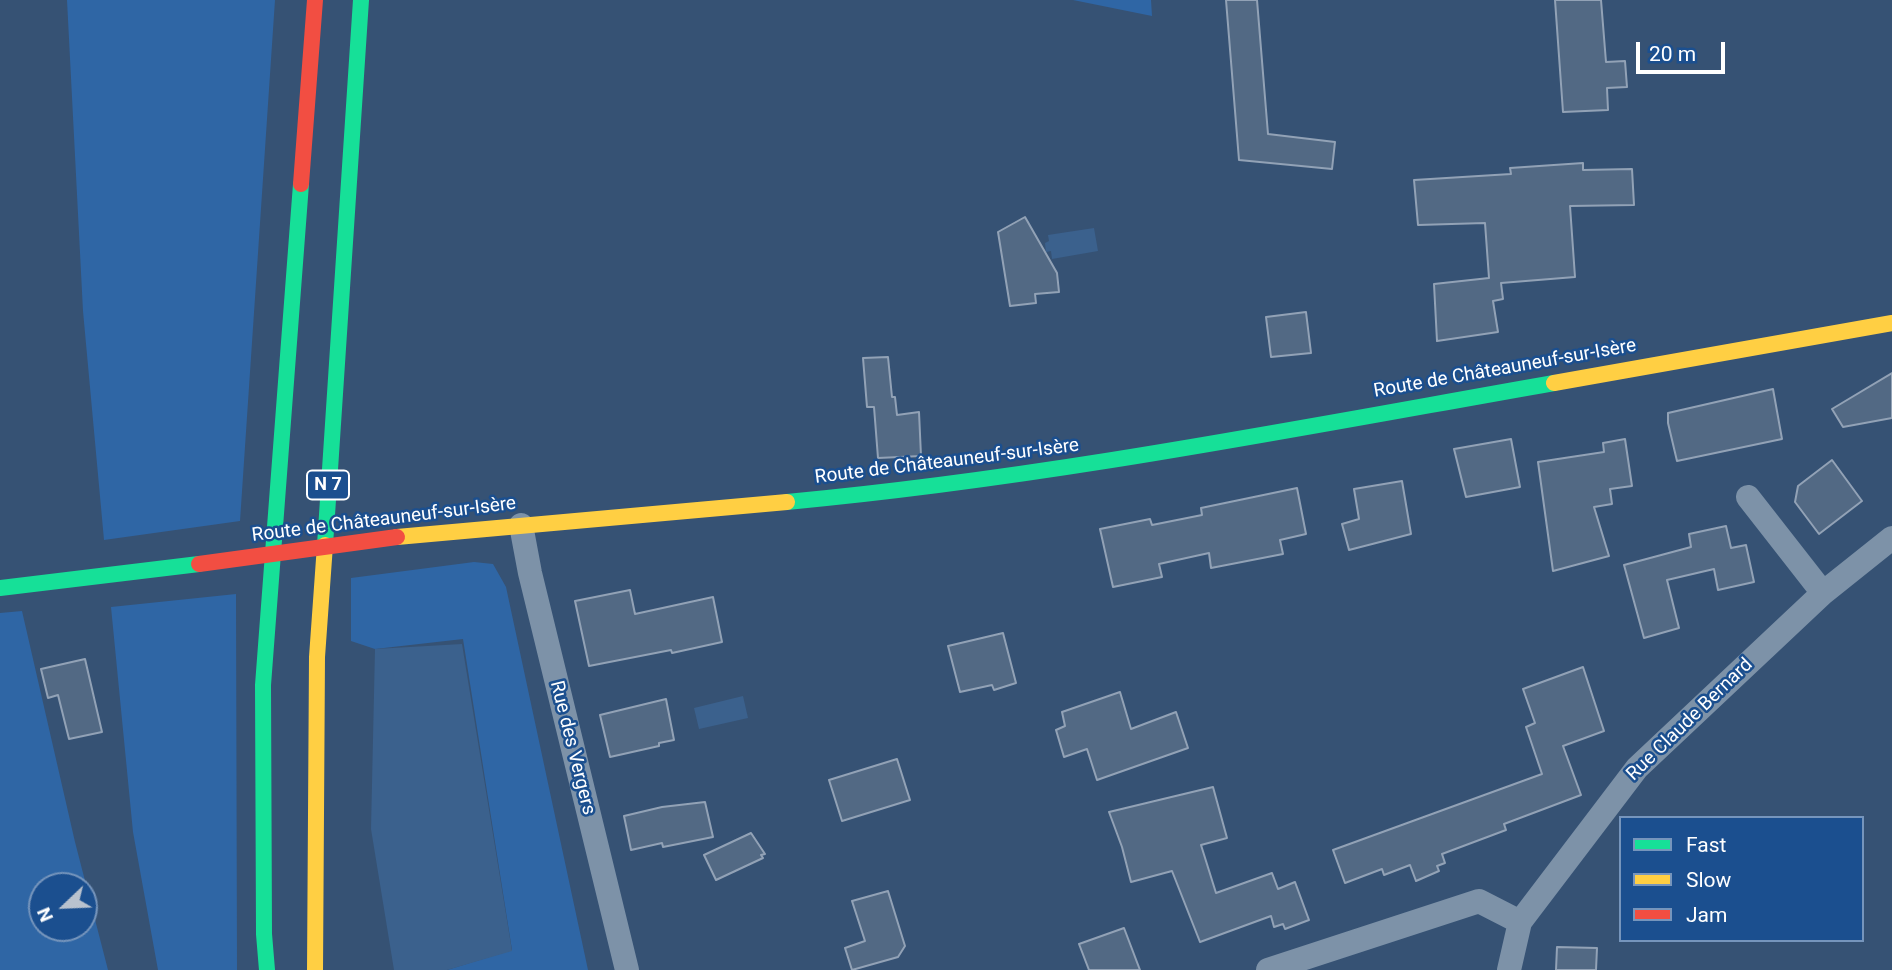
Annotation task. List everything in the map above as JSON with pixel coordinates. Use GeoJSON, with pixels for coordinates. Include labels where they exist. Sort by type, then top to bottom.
{"type":"FeatureCollection","features":[{"type":"Feature","properties":{"kind":"main road","name":"N 7"},"geometry":{"type":"LineString","coordinates":[[267,970],[264,934],[263,685],[315,0]]}},
{"type":"Feature","properties":{"kind":"main road","name":"N 7"},"geometry":{"type":"LineString","coordinates":[[315,970],[317,657],[361,0]]}},
{"type":"Feature","properties":{"kind":"main road","name":"Route de Châteauneuf-sur-Isère"},"geometry":{"type":"LineString","coordinates":[[0,588],[397,537],[893,492],[1126,459],[1892,323]]}},
{"type":"Feature","properties":{"kind":"street"},"geometry":{"type":"LineString","coordinates":[[1748,497],[1823,593]]}},
{"type":"Feature","properties":{"kind":"street","name":"Rue des Vergers"},"geometry":{"type":"LineString","coordinates":[[521,525],[530,573],[627,970]]}},
{"type":"Feature","properties":{"kind":"street","name":"Rue Claude Bernard"},"geometry":{"type":"LineString","coordinates":[[1509,970],[1520,922],[1637,768],[1823,593],[1892,538]]}},
{"type":"Feature","properties":{"kind":"street"},"geometry":{"type":"LineString","coordinates":[[1268,970],[1479,901],[1520,922]]}},
{"type":"Feature","properties":{"kind":"shaded area"},"geometry":{"type":"Polygon","coordinates":[[[67,0],[275,0],[240,521],[104,540],[83,311],[67,0]]]}},
{"type":"Feature","properties":{"kind":"shaded area"},"geometry":{"type":"Polygon","coordinates":[[[1073,0],[1151,0],[1152,16],[1073,0]]]}},
{"type":"Feature","properties":{"kind":"shaded area"},"geometry":{"type":"Polygon","coordinates":[[[1094,228],[1098,251],[1052,259],[1051,251],[1046,252],[1048,235],[1094,228]]]}},
{"type":"Feature","properties":{"kind":"shaded area"},"geometry":{"type":"Polygon","coordinates":[[[474,562],[493,564],[506,587],[588,970],[447,970],[512,950],[463,639],[375,649],[351,641],[351,578],[474,562]]]}},
{"type":"Feature","properties":{"kind":"shaded area"},"geometry":{"type":"Polygon","coordinates":[[[236,594],[237,970],[158,970],[133,832],[111,607],[236,594]]]}},
{"type":"Feature","properties":{"kind":"shaded area"},"geometry":{"type":"Polygon","coordinates":[[[22,611],[83,872],[28,872],[28,942],[98,942],[98,931],[108,970],[0,970],[0,613],[22,611]]]}},
{"type":"Feature","properties":{"kind":"shaded area"},"geometry":{"type":"Polygon","coordinates":[[[462,644],[512,951],[447,970],[394,970],[371,829],[375,649],[462,644]]]}},
{"type":"Feature","properties":{"kind":"shaded area"},"geometry":{"type":"Polygon","coordinates":[[[743,696],[748,718],[699,729],[694,708],[743,696]]]}},
{"type":"Feature","properties":{"kind":"building"},"geometry":{"type":"Polygon","coordinates":[[[1226,0],[1257,0],[1268,134],[1335,142],[1332,169],[1239,160],[1226,0]]]}},
{"type":"Feature","properties":{"kind":"building"},"geometry":{"type":"Polygon","coordinates":[[[1555,0],[1601,0],[1606,62],[1625,61],[1627,87],[1607,88],[1608,110],[1563,112],[1555,0]]]}},
{"type":"Feature","properties":{"kind":"building"},"geometry":{"type":"Polygon","coordinates":[[[1583,163],[1583,170],[1632,169],[1634,205],[1570,206],[1575,277],[1501,283],[1503,299],[1493,301],[1498,332],[1437,341],[1434,284],[1489,278],[1485,223],[1418,225],[1414,180],[1511,174],[1510,168],[1583,163]]]}},
{"type":"Feature","properties":{"kind":"building"},"geometry":{"type":"Polygon","coordinates":[[[1025,217],[1057,273],[1059,292],[1035,294],[1036,303],[1010,306],[998,232],[1025,217]]]}},
{"type":"Feature","properties":{"kind":"building"},"geometry":{"type":"Polygon","coordinates":[[[1306,312],[1311,353],[1271,357],[1266,317],[1306,312]]]}},
{"type":"Feature","properties":{"kind":"building"},"geometry":{"type":"Polygon","coordinates":[[[888,357],[892,397],[895,397],[897,415],[919,412],[921,456],[878,458],[874,407],[867,407],[863,358],[888,357]]]}},
{"type":"Feature","properties":{"kind":"building"},"geometry":{"type":"Polygon","coordinates":[[[1892,373],[1892,418],[1843,427],[1832,409],[1892,373]]]}},
{"type":"Feature","properties":{"kind":"building"},"geometry":{"type":"Polygon","coordinates":[[[1773,389],[1782,439],[1677,461],[1668,413],[1773,389]]]}},
{"type":"Feature","properties":{"kind":"building"},"geometry":{"type":"Polygon","coordinates":[[[1511,439],[1520,487],[1466,497],[1454,449],[1511,439]]]}},
{"type":"Feature","properties":{"kind":"building"},"geometry":{"type":"Polygon","coordinates":[[[1625,439],[1632,486],[1610,489],[1612,504],[1594,507],[1609,556],[1553,571],[1538,462],[1604,452],[1603,443],[1625,439]]]}},
{"type":"Feature","properties":{"kind":"building"},"geometry":{"type":"Polygon","coordinates":[[[1832,460],[1862,501],[1819,534],[1795,502],[1798,486],[1832,460]]]}},
{"type":"Feature","properties":{"kind":"building"},"geometry":{"type":"Polygon","coordinates":[[[1402,481],[1411,534],[1349,550],[1342,524],[1359,519],[1354,489],[1402,481]]]}},
{"type":"Feature","properties":{"kind":"building"},"geometry":{"type":"Polygon","coordinates":[[[1297,488],[1306,534],[1280,540],[1283,554],[1211,568],[1209,553],[1159,564],[1162,577],[1113,587],[1100,529],[1150,519],[1152,525],[1202,515],[1201,508],[1297,488]]]}},
{"type":"Feature","properties":{"kind":"building"},"geometry":{"type":"Polygon","coordinates":[[[1726,526],[1731,548],[1746,545],[1754,582],[1718,590],[1714,569],[1667,580],[1679,628],[1644,638],[1624,565],[1691,547],[1689,534],[1726,526]]]}},
{"type":"Feature","properties":{"kind":"building"},"geometry":{"type":"Polygon","coordinates":[[[630,590],[635,614],[713,597],[722,642],[589,666],[575,601],[630,590]]]}},
{"type":"Feature","properties":{"kind":"building"},"geometry":{"type":"Polygon","coordinates":[[[1003,633],[1016,683],[994,690],[992,685],[960,692],[948,646],[1003,633]]]}},
{"type":"Feature","properties":{"kind":"building"},"geometry":{"type":"Polygon","coordinates":[[[85,659],[102,732],[69,739],[58,695],[48,698],[41,669],[85,659]]]}},
{"type":"Feature","properties":{"kind":"building"},"geometry":{"type":"Polygon","coordinates":[[[1583,667],[1604,731],[1563,746],[1581,795],[1504,824],[1506,830],[1442,854],[1445,863],[1437,866],[1439,871],[1416,881],[1410,865],[1384,875],[1382,869],[1345,883],[1333,850],[1542,774],[1526,727],[1535,723],[1523,689],[1583,667]]]}},
{"type":"Feature","properties":{"kind":"building"},"geometry":{"type":"Polygon","coordinates":[[[1120,692],[1131,729],[1176,712],[1188,748],[1097,780],[1087,749],[1064,757],[1056,730],[1065,726],[1062,712],[1120,692]]]}},
{"type":"Feature","properties":{"kind":"building"},"geometry":{"type":"Polygon","coordinates":[[[666,699],[674,740],[610,757],[600,715],[666,699]]]}},
{"type":"Feature","properties":{"kind":"building"},"geometry":{"type":"Polygon","coordinates":[[[897,759],[910,800],[842,821],[829,780],[897,759]]]}},
{"type":"Feature","properties":{"kind":"building"},"geometry":{"type":"Polygon","coordinates":[[[1213,787],[1227,838],[1201,845],[1216,893],[1272,873],[1278,889],[1295,882],[1309,920],[1285,929],[1283,924],[1274,927],[1271,916],[1200,942],[1172,871],[1131,882],[1109,812],[1213,787]]]}},
{"type":"Feature","properties":{"kind":"building"},"geometry":{"type":"Polygon","coordinates":[[[705,802],[713,837],[631,850],[624,816],[662,807],[705,802]]]}},
{"type":"Feature","properties":{"kind":"building"},"geometry":{"type":"Polygon","coordinates":[[[751,833],[765,854],[761,855],[763,858],[716,880],[704,855],[751,833]]]}},
{"type":"Feature","properties":{"kind":"building"},"geometry":{"type":"Polygon","coordinates":[[[888,891],[905,946],[898,957],[852,970],[845,948],[865,941],[852,901],[888,891]]]}},
{"type":"Feature","properties":{"kind":"building"},"geometry":{"type":"Polygon","coordinates":[[[1124,928],[1140,970],[1089,970],[1079,944],[1124,928]]]}},
{"type":"Feature","properties":{"kind":"building"},"geometry":{"type":"Polygon","coordinates":[[[1557,947],[1597,948],[1596,970],[1556,970],[1557,947]]]}},
{"type":"Feature","properties":{"kind":"traffic: fast"},"geometry":{"type":"LineString","coordinates":[[325,545],[361,0]]}},
{"type":"Feature","properties":{"kind":"traffic: fast"},"geometry":{"type":"LineString","coordinates":[[267,970],[264,934],[263,685],[301,184]]}},
{"type":"Feature","properties":{"kind":"traffic: fast"},"geometry":{"type":"LineString","coordinates":[[787,502],[1076,466],[1554,383]]}},
{"type":"Feature","properties":{"kind":"traffic: fast"},"geometry":{"type":"LineString","coordinates":[[0,588],[199,564]]}},
{"type":"Feature","properties":{"kind":"traffic: slow"},"geometry":{"type":"LineString","coordinates":[[1554,383],[1892,323]]}},
{"type":"Feature","properties":{"kind":"traffic: slow"},"geometry":{"type":"LineString","coordinates":[[397,537],[787,502]]}},
{"type":"Feature","properties":{"kind":"traffic: slow"},"geometry":{"type":"LineString","coordinates":[[315,970],[317,657],[325,545]]}},
{"type":"Feature","properties":{"kind":"traffic: jam"},"geometry":{"type":"LineString","coordinates":[[301,184],[315,0]]}},
{"type":"Feature","properties":{"kind":"traffic: jam"},"geometry":{"type":"LineString","coordinates":[[199,564],[397,537]]}}]}
